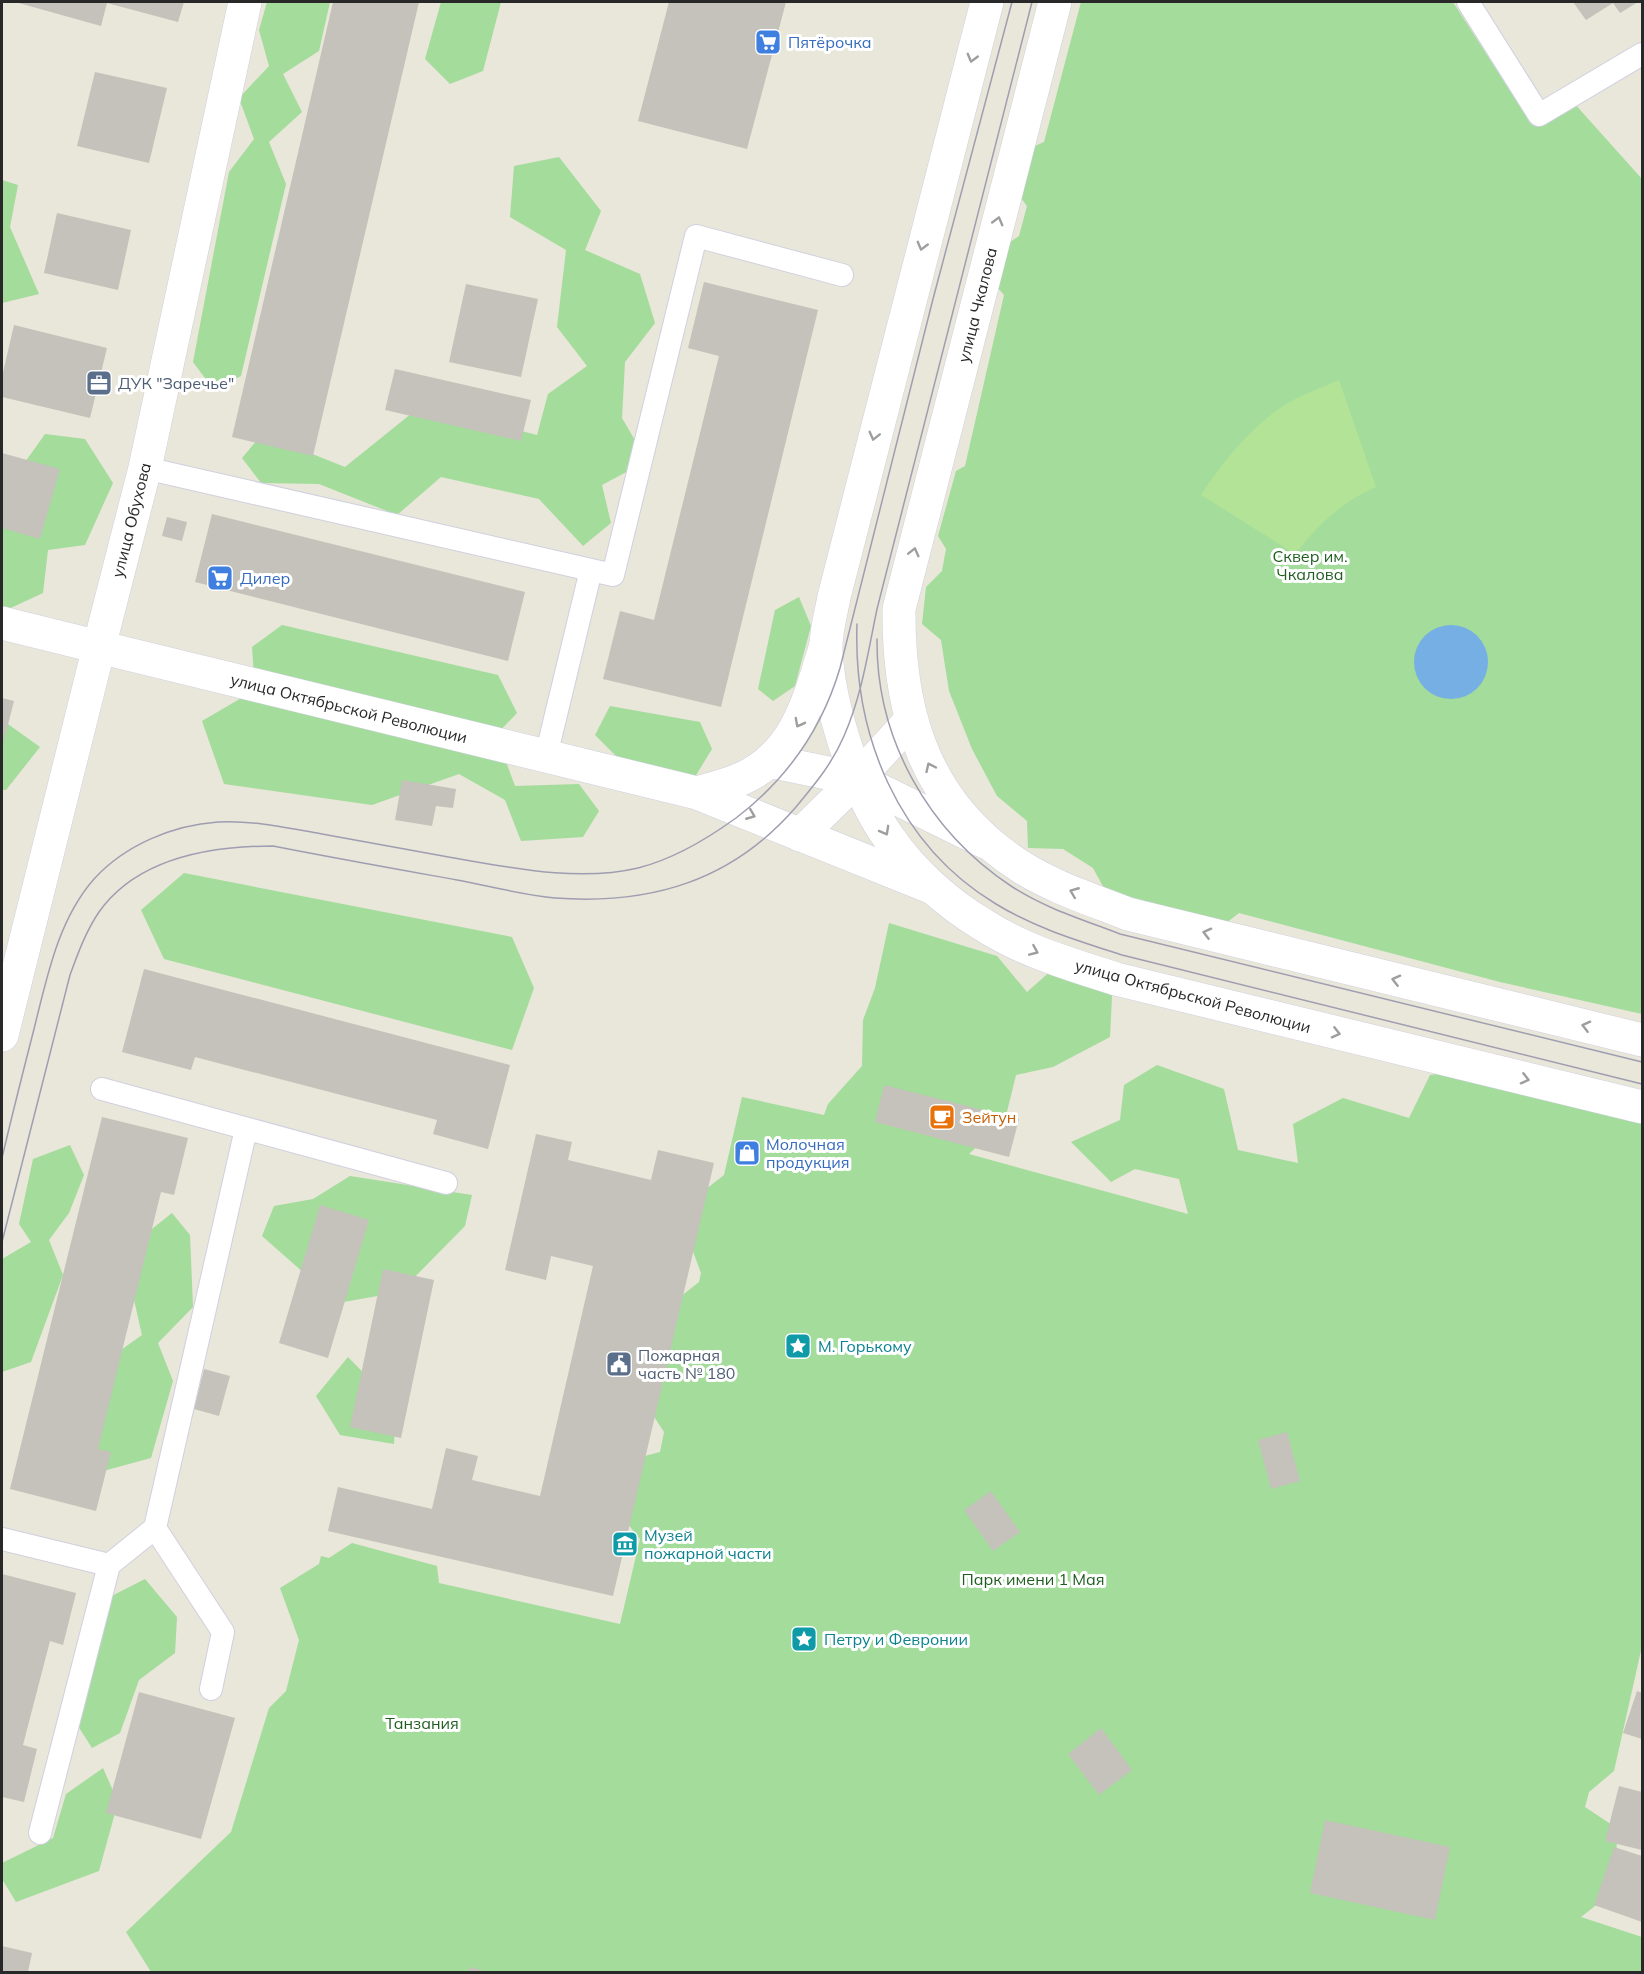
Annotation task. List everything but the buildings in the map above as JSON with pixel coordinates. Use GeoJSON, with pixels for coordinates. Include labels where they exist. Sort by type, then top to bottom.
{"type":"FeatureCollection","features":[{"type":"Feature","properties":{"kind":"main road","name":"улица Обухова"},"geometry":{"type":"LineString","coordinates":[[2,1035],[145,468],[244,2]]}},
{"type":"Feature","properties":{"kind":"main road","name":"улица Октябрьской Революции"},"geometry":{"type":"LineString","coordinates":[[987,2],[910,293],[834,597],[825,648],[832,696],[857,779],[888,838],[933,888],[981,924],[1035,952],[1116,979],[1642,1107]]}},
{"type":"Feature","properties":{"kind":"main road","name":"улица Чкалова"},"geometry":{"type":"LineString","coordinates":[[910,721],[898,656],[899,609],[1052,2]]}},
{"type":"Feature","properties":{"kind":"main road","name":"улица Октябрьской Революции"},"geometry":{"type":"LineString","coordinates":[[2,623],[697,793],[933,888]]}},
{"type":"Feature","properties":{"kind":"main road"},"geometry":{"type":"LineString","coordinates":[[697,793],[742,778],[769,761],[788,743],[805,711],[825,648]]}},
{"type":"Feature","properties":{"kind":"main road"},"geometry":{"type":"LineString","coordinates":[[800,835],[857,779],[910,721],[938,784],[990,844]]}},
{"type":"Feature","properties":{"kind":"main road"},"geometry":{"type":"LineString","coordinates":[[769,761],[857,779],[990,844],[1024,869],[1128,914],[1642,1040]]}},
{"type":"Feature","properties":{"kind":"lane"},"geometry":{"type":"LineString","coordinates":[[1468,2],[1539,114],[1642,54]]}},
{"type":"Feature","properties":{"kind":"lane"},"geometry":{"type":"LineString","coordinates":[[145,468],[613,575],[696,236],[842,275]]}},
{"type":"Feature","properties":{"kind":"lane"},"geometry":{"type":"LineString","coordinates":[[546,756],[591,570]]}},
{"type":"Feature","properties":{"kind":"lane"},"geometry":{"type":"LineString","coordinates":[[102,1089],[446,1183]]}},
{"type":"Feature","properties":{"kind":"lane"},"geometry":{"type":"LineString","coordinates":[[40,1833],[109,1565],[155,1528],[246,1129]]}},
{"type":"Feature","properties":{"kind":"lane"},"geometry":{"type":"LineString","coordinates":[[155,1528],[223,1632],[211,1689]]}},
{"type":"Feature","properties":{"kind":"lane"},"geometry":{"type":"LineString","coordinates":[[2,1539],[109,1565]]}},
{"type":"Feature","properties":{"kind":"green space"},"geometry":{"type":"Polygon","coordinates":[[[267,2],[330,2],[319,51],[283,74],[302,112],[269,142],[286,184],[241,376],[214,390],[193,362],[229,172],[254,139],[239,98],[269,66],[259,30],[267,2]]]}},
{"type":"Feature","properties":{"kind":"green space"},"geometry":{"type":"Polygon","coordinates":[[[441,2],[501,2],[483,71],[450,84],[425,59],[441,2]]]}},
{"type":"Feature","properties":{"kind":"green space","name":"Сквер им. Чкалова"},"geometry":{"type":"Polygon","coordinates":[[[1081,2],[1453,2],[1530,122],[1573,102],[1642,179],[1642,1014],[1500,982],[1239,913],[1226,923],[1105,890],[1093,868],[1063,849],[1028,848],[1027,821],[997,796],[972,749],[949,691],[941,640],[922,624],[926,587],[942,571],[946,549],[938,536],[956,471],[965,466],[1004,295],[996,286],[1010,242],[1019,236],[1027,206],[1021,198],[1035,146],[1044,142],[1081,2]]]}},
{"type":"Feature","properties":{"kind":"green space"},"geometry":{"type":"Polygon","coordinates":[[[559,157],[601,211],[585,250],[640,274],[655,323],[625,362],[622,418],[647,461],[602,485],[611,523],[583,546],[539,499],[441,477],[397,515],[319,484],[261,483],[242,458],[262,434],[345,467],[422,405],[537,435],[548,394],[587,366],[557,327],[566,250],[510,217],[514,166],[559,157]]]}},
{"type":"Feature","properties":{"kind":"green space"},"geometry":{"type":"Polygon","coordinates":[[[2,180],[18,185],[10,227],[39,294],[2,303],[2,180]]]}},
{"type":"Feature","properties":{"kind":"green space"},"geometry":{"type":"Polygon","coordinates":[[[1339,380],[1376,487],[1353,499],[1331,515],[1295,554],[1201,495],[1237,446],[1271,415],[1296,398],[1339,380]]]}},
{"type":"Feature","properties":{"kind":"green space"},"geometry":{"type":"Polygon","coordinates":[[[45,434],[85,439],[113,483],[85,545],[48,550],[43,593],[2,612],[2,510],[28,522],[18,472],[45,434]]]}},
{"type":"Feature","properties":{"kind":"green space"},"geometry":{"type":"Polygon","coordinates":[[[799,597],[811,626],[795,686],[773,701],[758,689],[775,610],[799,597]]]}},
{"type":"Feature","properties":{"kind":"green space"},"geometry":{"type":"Polygon","coordinates":[[[282,625],[498,675],[517,713],[496,735],[515,786],[579,784],[599,811],[583,837],[521,841],[505,800],[459,774],[372,805],[224,784],[202,721],[255,690],[252,647],[282,625]]]}},
{"type":"Feature","properties":{"kind":"green space"},"geometry":{"type":"Polygon","coordinates":[[[610,706],[700,722],[712,749],[693,780],[627,767],[595,735],[610,706]]]}},
{"type":"Feature","properties":{"kind":"green space"},"geometry":{"type":"Polygon","coordinates":[[[5,722],[40,747],[6,790],[2,790],[2,724],[5,722]]]}},
{"type":"Feature","properties":{"kind":"green space"},"geometry":{"type":"Polygon","coordinates":[[[184,873],[512,937],[534,988],[512,1050],[164,959],[141,910],[184,873]]]}},
{"type":"Feature","properties":{"kind":"green space","name":"Парк имени 1 Мая"},"geometry":{"type":"Polygon","coordinates":[[[889,923],[997,956],[1027,992],[1062,961],[1113,976],[1110,1037],[1053,1067],[1016,1075],[1005,1120],[969,1154],[1188,1214],[1179,1179],[1135,1169],[1111,1182],[1071,1142],[1120,1120],[1124,1085],[1157,1065],[1224,1089],[1238,1150],[1298,1163],[1293,1124],[1343,1098],[1409,1118],[1430,1075],[1473,1069],[1642,1115],[1642,1646],[1614,1771],[1589,1792],[1585,1807],[1618,1829],[1613,1892],[1581,1917],[1642,1937],[1642,1972],[151,1972],[126,1932],[231,1832],[269,1708],[286,1691],[299,1640],[280,1588],[319,1564],[321,1556],[329,1558],[352,1543],[437,1566],[439,1583],[620,1624],[640,1539],[605,1496],[607,1466],[660,1452],[664,1432],[638,1392],[651,1320],[699,1282],[701,1273],[678,1211],[724,1175],[742,1097],[824,1115],[828,1104],[862,1066],[863,1020],[875,988],[889,923]]]}},
{"type":"Feature","properties":{"kind":"green space"},"geometry":{"type":"Polygon","coordinates":[[[70,1145],[84,1175],[69,1213],[49,1240],[63,1275],[31,1362],[2,1372],[2,1259],[31,1242],[19,1224],[33,1159],[70,1145]]]}},
{"type":"Feature","properties":{"kind":"green space"},"geometry":{"type":"Polygon","coordinates":[[[350,1176],[472,1195],[465,1226],[400,1292],[338,1303],[262,1236],[274,1206],[313,1199],[350,1176]]]}},
{"type":"Feature","properties":{"kind":"green space"},"geometry":{"type":"Polygon","coordinates":[[[172,1213],[190,1235],[193,1307],[158,1343],[173,1381],[151,1458],[92,1474],[83,1377],[142,1335],[123,1252],[172,1213]]]}},
{"type":"Feature","properties":{"kind":"green space"},"geometry":{"type":"Polygon","coordinates":[[[348,1357],[396,1406],[394,1444],[340,1435],[316,1396],[348,1357]]]}},
{"type":"Feature","properties":{"kind":"green space"},"geometry":{"type":"Polygon","coordinates":[[[145,1579],[177,1617],[175,1653],[139,1680],[120,1733],[92,1748],[64,1704],[90,1607],[145,1579]]]}},
{"type":"Feature","properties":{"kind":"green space"},"geometry":{"type":"Polygon","coordinates":[[[103,1768],[118,1802],[99,1871],[16,1902],[2,1879],[2,1863],[53,1838],[66,1794],[103,1768]]]}},
{"type":"Feature","properties":{"kind":"water"},"geometry":{"type":"Polygon","coordinates":[[[1451,625],[1472,631],[1482,641],[1488,662],[1482,683],[1472,693],[1451,699],[1430,693],[1420,683],[1414,662],[1420,641],[1430,631],[1451,625]]]}},
{"type":"Feature","properties":{"kind":"tram line"},"geometry":{"type":"LineString","coordinates":[[2,1158],[44,989],[55,950],[71,912],[94,879],[106,867],[120,856],[151,839],[184,827],[218,822],[244,822],[523,869],[569,874],[616,872],[651,864],[702,841],[754,803],[787,769],[813,732],[840,668],[933,299],[1012,2]]}},
{"type":"Feature","properties":{"kind":"tram line"},"geometry":{"type":"LineString","coordinates":[[2,1242],[70,975],[79,950],[99,912],[115,893],[134,878],[177,858],[201,852],[273,846],[543,897],[590,899],[624,897],[657,892],[688,883],[717,870],[745,853],[771,832],[796,807],[829,765],[844,736],[855,705],[877,609],[1032,2]]}},
{"type":"Feature","properties":{"kind":"tram line"},"geometry":{"type":"LineString","coordinates":[[857,624],[858,665],[863,706],[873,746],[888,784],[908,819],[932,851],[962,880],[1011,913],[1042,927],[1122,955],[1642,1084]]}},
{"type":"Feature","properties":{"kind":"tram line"},"geometry":{"type":"LineString","coordinates":[[877,639],[879,676],[886,712],[897,747],[912,779],[932,810],[955,838],[981,864],[1024,894],[1064,913],[1120,934],[1642,1062]]}},
{"type":"Feature","properties":{"kind":"place","name":"Пятёрочка"},"geometry":{"type":"Point","coordinates":[768,42]}},
{"type":"Feature","properties":{"kind":"place","name":"ДУК \"Заречье\""},"geometry":{"type":"Point","coordinates":[99,383]}},
{"type":"Feature","properties":{"kind":"place","name":"Дилер"},"geometry":{"type":"Point","coordinates":[220,578]}},
{"type":"Feature","properties":{"kind":"place","name":"Зейтун"},"geometry":{"type":"Point","coordinates":[942,1117]}},
{"type":"Feature","properties":{"kind":"place","name":"Молочная продукция"},"geometry":{"type":"Point","coordinates":[747,1153]}},
{"type":"Feature","properties":{"kind":"place","name":"М. Горькому"},"geometry":{"type":"Point","coordinates":[798,1346]}},
{"type":"Feature","properties":{"kind":"place","name":"Пожарная часть № 180"},"geometry":{"type":"Point","coordinates":[619,1364]}},
{"type":"Feature","properties":{"kind":"place","name":"Музей пожарной части"},"geometry":{"type":"Point","coordinates":[625,1544]}},
{"type":"Feature","properties":{"kind":"place","name":"Петру и Февронии"},"geometry":{"type":"Point","coordinates":[804,1639]}},
{"type":"Feature","properties":{"kind":"park label","name":"Танзания"},"geometry":{"type":"Point","coordinates":[422,1723]}}]}
